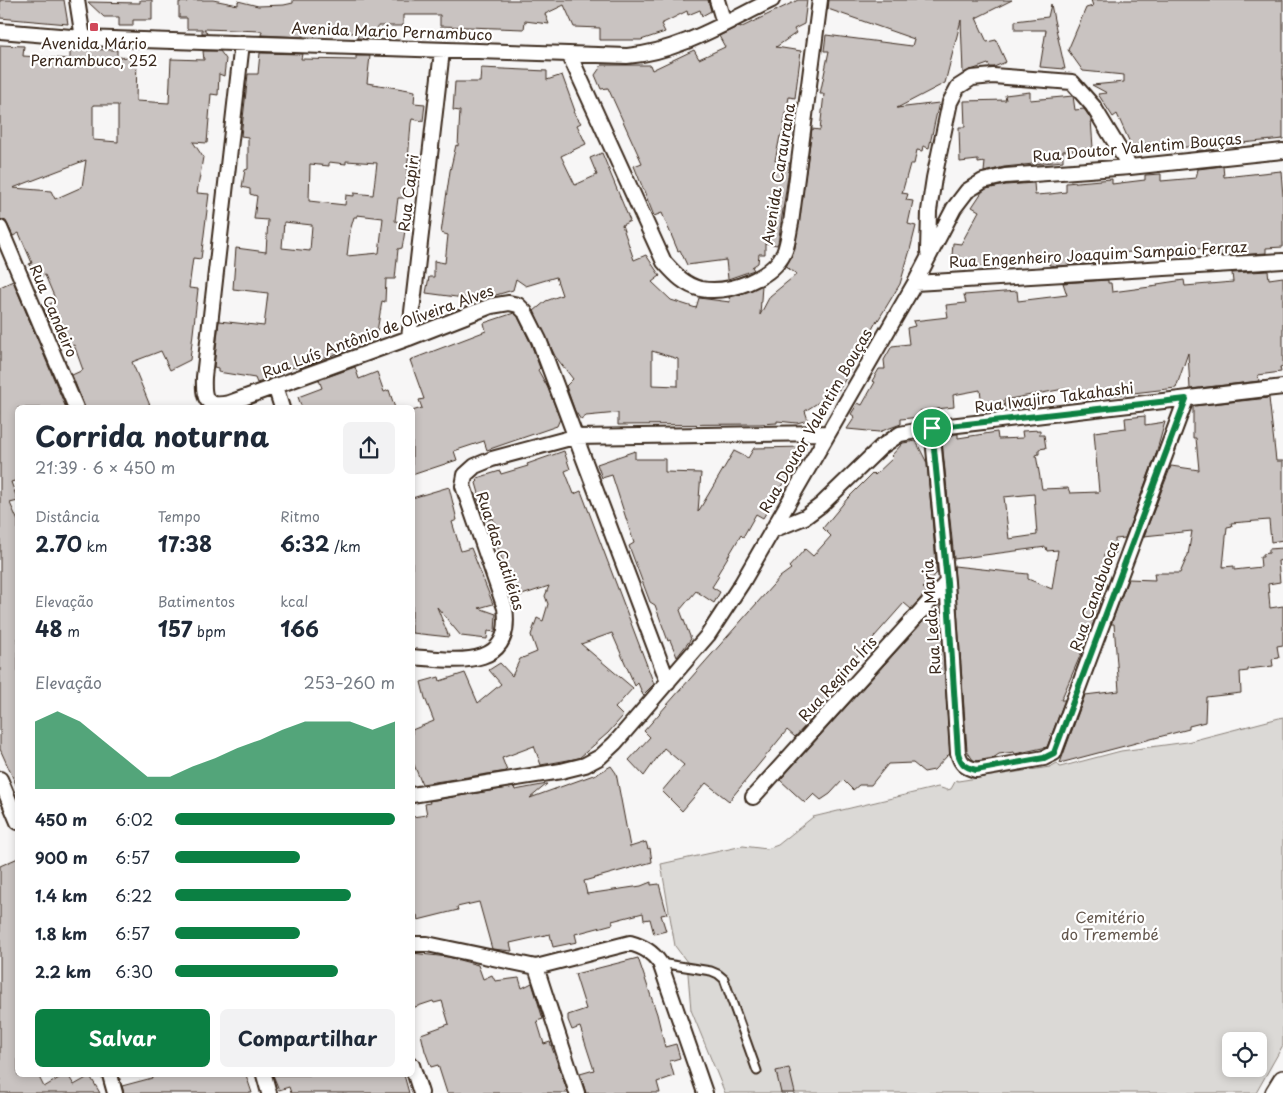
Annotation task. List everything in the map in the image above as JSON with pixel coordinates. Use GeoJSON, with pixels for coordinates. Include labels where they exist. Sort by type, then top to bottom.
{"type":"FeatureCollection","features":[{"type":"Feature","properties":{"kind":"main road"},"geometry":{"type":"LineString","coordinates":[[1275,1093],[1283,1080]]}},
{"type":"Feature","properties":{"kind":"street"},"geometry":{"type":"LineString","coordinates":[[77,0],[83,38]]}},
{"type":"Feature","properties":{"kind":"street"},"geometry":{"type":"LineString","coordinates":[[717,0],[724,23]]}},
{"type":"Feature","properties":{"kind":"street","name":"Avenida Mario Pernambuco"},"geometry":{"type":"LineString","coordinates":[[0,31],[83,38],[627,56],[648,54],[671,48],[772,0]]}},
{"type":"Feature","properties":{"kind":"street","name":"Avenida Caraurana"},"geometry":{"type":"LineString","coordinates":[[569,54],[664,262],[680,280],[700,289],[728,288],[751,282],[768,273],[784,252],[791,223],[820,0]]}},
{"type":"Feature","properties":{"kind":"street","name":"Rua Luís Antônio de Oliveira Alves"},"geometry":{"type":"LineString","coordinates":[[242,42],[209,325],[204,393],[211,404],[218,405],[275,386],[409,338],[491,306],[509,303],[518,305],[525,312],[540,340],[574,437],[668,682]]}},
{"type":"Feature","properties":{"kind":"street","name":"Rua Capiri"},"geometry":{"type":"LineString","coordinates":[[409,338],[442,51]]}},
{"type":"Feature","properties":{"kind":"street"},"geometry":{"type":"LineString","coordinates":[[928,255],[929,211],[950,102],[958,87],[972,78],[993,76],[1072,82],[1092,106],[1130,167]]}},
{"type":"Feature","properties":{"kind":"street","name":"Rua Doutor Valentim Bouças"},"geometry":{"type":"LineString","coordinates":[[415,795],[561,771],[585,765],[600,757],[615,743],[708,635],[742,583],[915,283],[954,208],[967,191],[983,182],[1005,176],[1130,167],[1283,151]]}},
{"type":"Feature","properties":{"kind":"street","name":"Rua Candeiro"},"geometry":{"type":"LineString","coordinates":[[0,228],[75,405]]}},
{"type":"Feature","properties":{"kind":"street","name":"Rua Engenheiro Joaquim Sampaio Ferraz"},"geometry":{"type":"LineString","coordinates":[[915,283],[1283,261]]}},
{"type":"Feature","properties":{"kind":"street"},"geometry":{"type":"LineString","coordinates":[[275,386],[281,405]]}},
{"type":"Feature","properties":{"kind":"street","name":"Rua Iwajiro Takahashi"},"geometry":{"type":"LineString","coordinates":[[773,530],[789,525],[813,511],[881,447],[900,434],[932,428],[1283,387]]}},
{"type":"Feature","properties":{"kind":"street","name":"Rua Canabuoca"},"geometry":{"type":"LineString","coordinates":[[1000,766],[1044,758],[1054,753],[1186,399]]}},
{"type":"Feature","properties":{"kind":"street","name":"Rua Leda Maria"},"geometry":{"type":"LineString","coordinates":[[932,428],[947,582],[958,753],[961,762],[967,768],[976,770],[1000,766]]}},
{"type":"Feature","properties":{"kind":"street","name":"Rua das Catiléias"},"geometry":{"type":"LineString","coordinates":[[415,657],[471,660],[485,655],[496,647],[504,635],[507,622],[505,608],[463,486],[465,475],[475,466],[492,459],[574,437],[827,433]]}},
{"type":"Feature","properties":{"kind":"street","name":"Rua Regina Íris"},"geometry":{"type":"LineString","coordinates":[[753,797],[947,582]]}},
{"type":"Feature","properties":{"kind":"street"},"geometry":{"type":"LineString","coordinates":[[0,779],[15,815]]}},
{"type":"Feature","properties":{"kind":"street"},"geometry":{"type":"LineString","coordinates":[[415,944],[427,944],[536,967],[630,943],[643,947],[654,955],[660,963],[705,1093]]}},
{"type":"Feature","properties":{"kind":"street"},"geometry":{"type":"LineString","coordinates":[[536,967],[577,1093]]}},
{"type":"Feature","properties":{"kind":"street"},"geometry":{"type":"LineString","coordinates":[[415,1074],[421,1093]]}},
{"type":"Feature","properties":{"kind":"street"},"geometry":{"type":"LineString","coordinates":[[111,1077],[115,1093]]}},
{"type":"Feature","properties":{"kind":"street"},"geometry":{"type":"LineString","coordinates":[[265,1077],[269,1093]]}},
{"type":"Feature","properties":{"kind":"lane"},"geometry":{"type":"LineString","coordinates":[[660,963],[711,971],[724,979],[757,1071]]}},
{"type":"Feature","properties":{"kind":"green space","name":"Cemitério do Tremembé"},"geometry":{"type":"Polygon","coordinates":[[[1283,717],[1283,1045],[1267,1073],[1267,1032],[1222,1032],[1222,1077],[1265,1077],[1256,1093],[725,1093],[691,1010],[687,962],[675,946],[661,864],[743,846],[767,849],[778,845],[813,817],[938,787],[947,790],[951,789],[956,780],[1050,767],[1057,763],[1060,767],[1121,751],[1187,742],[1283,717]]]}},
{"type":"Feature","properties":{"kind":"building"},"geometry":{"type":"Polygon","coordinates":[[[0,0],[64,0],[68,24],[0,18],[0,0]]]}},
{"type":"Feature","properties":{"kind":"building"},"geometry":{"type":"Polygon","coordinates":[[[140,0],[152,0],[152,20],[133,20],[133,26],[119,26],[119,17],[104,17],[88,2],[140,3],[140,0]]]}},
{"type":"Feature","properties":{"kind":"building"},"geometry":{"type":"Polygon","coordinates":[[[187,0],[213,0],[238,5],[238,1],[258,6],[284,5],[293,3],[293,0],[708,0],[711,11],[702,16],[700,10],[688,15],[687,11],[661,24],[665,32],[641,40],[600,40],[600,28],[574,27],[564,5],[545,14],[549,24],[525,21],[524,29],[440,26],[440,15],[403,15],[403,26],[378,26],[378,34],[374,34],[373,39],[357,38],[358,33],[303,32],[303,37],[261,35],[262,31],[204,29],[207,33],[202,33],[202,29],[187,29],[187,18],[179,18],[179,2],[187,2],[187,0]]]}},
{"type":"Feature","properties":{"kind":"building"},"geometry":{"type":"Polygon","coordinates":[[[798,0],[807,0],[804,24],[794,29],[796,33],[776,47],[801,51],[795,98],[789,97],[775,161],[790,163],[778,243],[777,245],[765,243],[765,254],[759,254],[758,263],[752,267],[754,270],[728,279],[726,260],[687,265],[680,250],[678,251],[662,213],[654,216],[634,166],[642,163],[608,88],[601,89],[595,75],[602,65],[650,65],[652,70],[694,50],[699,59],[725,47],[719,36],[798,0]]]}},
{"type":"Feature","properties":{"kind":"building"},"geometry":{"type":"Polygon","coordinates":[[[829,0],[1012,0],[976,18],[987,42],[996,40],[1006,62],[994,67],[990,67],[988,64],[963,73],[961,20],[945,83],[897,108],[939,103],[929,148],[923,146],[922,151],[917,150],[914,164],[910,164],[902,193],[908,194],[906,200],[913,201],[908,224],[916,226],[910,250],[900,284],[877,322],[877,320],[841,387],[830,401],[827,397],[805,411],[808,420],[797,423],[777,421],[777,423],[760,424],[618,425],[618,413],[586,416],[581,420],[575,411],[566,386],[573,379],[555,356],[534,311],[546,301],[562,295],[556,277],[526,286],[516,279],[513,290],[479,300],[426,293],[429,277],[434,277],[434,261],[445,263],[448,235],[441,233],[450,171],[456,145],[458,146],[460,111],[453,110],[455,82],[480,82],[481,68],[547,71],[547,80],[562,75],[575,111],[573,112],[581,123],[577,125],[586,144],[561,156],[575,185],[597,175],[590,158],[602,153],[630,221],[622,225],[634,260],[646,255],[660,276],[652,282],[671,300],[696,308],[699,298],[730,302],[729,297],[762,285],[760,315],[770,296],[797,274],[786,267],[795,248],[812,129],[820,130],[824,94],[820,94],[829,51],[824,51],[826,35],[912,46],[914,39],[828,9],[829,0]],[[652,351],[652,385],[678,386],[678,359],[652,351]]]}},
{"type":"Feature","properties":{"kind":"building"},"geometry":{"type":"Polygon","coordinates":[[[1091,0],[1283,0],[1283,139],[1222,145],[1222,149],[1196,151],[1196,146],[1167,149],[1166,142],[1131,145],[1117,114],[1113,117],[1098,94],[1107,93],[1092,85],[1124,82],[1124,75],[1083,71],[1068,50],[1086,8],[1093,6],[1091,0]]]}},
{"type":"Feature","properties":{"kind":"building"},"geometry":{"type":"Polygon","coordinates":[[[1051,4],[1065,69],[1040,67],[1046,30],[1015,30],[1015,21],[1048,17],[1051,4]]]}},
{"type":"Feature","properties":{"kind":"building"},"geometry":{"type":"Polygon","coordinates":[[[0,45],[24,46],[23,56],[70,59],[70,49],[117,50],[117,57],[137,58],[136,101],[169,103],[171,59],[204,60],[203,51],[220,51],[226,59],[224,76],[219,74],[218,95],[211,94],[207,143],[193,142],[203,157],[197,193],[209,194],[201,259],[193,258],[189,288],[198,289],[190,360],[170,370],[161,351],[132,362],[150,405],[84,405],[72,375],[83,370],[74,345],[69,347],[58,317],[49,321],[43,307],[56,301],[45,275],[35,279],[29,264],[32,263],[19,233],[13,236],[6,221],[0,219],[0,45]],[[93,105],[93,140],[118,142],[118,105],[93,105]],[[86,160],[13,188],[51,191],[55,199],[82,187],[86,160]]]}},
{"type":"Feature","properties":{"kind":"building"},"geometry":{"type":"Polygon","coordinates":[[[260,53],[302,54],[301,59],[356,60],[356,56],[370,56],[367,83],[415,91],[414,103],[425,104],[423,121],[412,119],[411,123],[405,198],[398,198],[395,221],[406,223],[404,237],[402,248],[398,249],[395,279],[386,279],[385,302],[382,301],[376,338],[300,368],[300,366],[273,372],[275,377],[257,383],[255,378],[218,372],[218,368],[214,367],[219,321],[264,326],[268,293],[233,289],[236,248],[266,252],[268,220],[254,219],[257,196],[250,194],[250,189],[242,187],[245,170],[248,169],[248,137],[241,136],[248,74],[258,74],[260,53]],[[346,161],[346,164],[329,162],[329,166],[310,164],[309,201],[345,205],[346,195],[354,196],[354,193],[373,195],[377,163],[346,161]],[[357,215],[357,217],[354,217],[350,231],[347,256],[379,253],[383,218],[357,215]],[[284,222],[282,248],[310,251],[312,225],[284,222]]]}},
{"type":"Feature","properties":{"kind":"building"},"geometry":{"type":"Polygon","coordinates":[[[1030,92],[1030,100],[1073,96],[1075,110],[1084,109],[1091,119],[1093,148],[1063,151],[1063,161],[1004,167],[984,172],[985,162],[978,163],[978,160],[960,162],[959,127],[965,127],[964,101],[1006,100],[1005,95],[1030,92]]]}},
{"type":"Feature","properties":{"kind":"building"},"geometry":{"type":"Polygon","coordinates":[[[1223,166],[1224,177],[1281,171],[1283,247],[1266,248],[1266,253],[1224,256],[1218,255],[1218,247],[1145,254],[1145,251],[1105,254],[1106,263],[1057,266],[1049,265],[1050,260],[960,268],[959,256],[952,256],[953,243],[961,244],[979,211],[972,207],[986,189],[1034,183],[1035,195],[1050,194],[1066,192],[1066,183],[1112,179],[1112,184],[1145,180],[1145,175],[1161,174],[1161,181],[1196,178],[1198,169],[1223,166]]]}},
{"type":"Feature","properties":{"kind":"building"},"geometry":{"type":"Polygon","coordinates":[[[1268,271],[1269,279],[1283,277],[1283,366],[1280,367],[1281,372],[1258,375],[1259,381],[1190,389],[1188,353],[1176,388],[1065,401],[1064,389],[1004,400],[1005,408],[983,411],[980,390],[953,395],[954,407],[920,411],[920,417],[901,419],[901,424],[879,432],[847,429],[855,417],[851,414],[858,403],[862,405],[875,382],[872,381],[879,369],[885,369],[884,360],[892,346],[909,344],[907,328],[915,326],[913,321],[948,317],[946,305],[966,303],[964,295],[1017,291],[1018,301],[1067,295],[1063,283],[1108,280],[1108,283],[1111,283],[1112,292],[1158,286],[1157,284],[1184,280],[1185,286],[1233,282],[1232,273],[1268,271]]]}},
{"type":"Feature","properties":{"kind":"building"},"geometry":{"type":"Polygon","coordinates":[[[13,281],[65,405],[15,405],[15,481],[11,482],[15,493],[15,502],[10,503],[15,514],[15,782],[0,749],[0,287],[13,281]]]}},
{"type":"Feature","properties":{"kind":"building"},"geometry":{"type":"Polygon","coordinates":[[[514,313],[518,317],[531,344],[540,368],[538,370],[548,388],[560,419],[557,426],[487,450],[484,441],[454,451],[457,460],[415,474],[415,410],[422,408],[419,400],[424,399],[410,360],[486,331],[484,323],[514,313]]]}},
{"type":"Feature","properties":{"kind":"building"},"geometry":{"type":"Polygon","coordinates":[[[355,367],[359,379],[377,372],[384,392],[389,390],[394,405],[301,405],[298,397],[322,388],[319,380],[355,367]]]}},
{"type":"Feature","properties":{"kind":"building"},"geometry":{"type":"Polygon","coordinates":[[[1269,398],[1276,461],[1283,461],[1283,540],[1271,542],[1269,520],[1231,523],[1232,526],[1227,527],[1223,567],[1234,566],[1234,570],[1261,567],[1260,557],[1263,557],[1263,554],[1269,553],[1269,549],[1283,548],[1283,560],[1278,561],[1280,582],[1268,584],[1270,608],[1283,606],[1283,645],[1277,646],[1279,658],[1272,659],[1273,666],[1248,669],[1248,671],[1240,672],[1241,693],[1206,697],[1205,722],[1189,726],[1189,729],[1060,763],[1085,695],[1119,691],[1114,624],[1111,624],[1128,579],[1155,580],[1154,573],[1180,573],[1188,555],[1192,531],[1144,536],[1171,466],[1199,470],[1196,438],[1193,438],[1193,406],[1269,398]]]}},
{"type":"Feature","properties":{"kind":"building"},"geometry":{"type":"Polygon","coordinates":[[[1145,416],[1145,425],[1165,422],[1155,457],[1125,538],[1115,539],[1116,553],[1104,555],[1099,607],[1092,627],[1087,628],[1080,645],[1084,647],[1061,700],[1065,700],[1047,747],[1015,754],[1014,752],[999,754],[993,758],[976,761],[973,760],[967,751],[954,566],[1028,574],[1028,579],[1052,589],[1058,550],[1047,551],[1046,547],[954,559],[942,441],[955,434],[958,434],[958,438],[997,432],[998,439],[1023,438],[1022,431],[1040,430],[1040,435],[1044,435],[1046,448],[1039,449],[1039,454],[1036,455],[1042,489],[1068,488],[1070,493],[1099,492],[1094,432],[1126,428],[1125,418],[1145,416]],[[1034,494],[1004,497],[1009,539],[1037,535],[1034,494]]]}},
{"type":"Feature","properties":{"kind":"building"},"geometry":{"type":"Polygon","coordinates":[[[916,441],[927,463],[937,573],[923,588],[927,591],[911,609],[904,603],[836,680],[842,686],[795,737],[787,730],[729,801],[706,783],[682,811],[662,791],[684,765],[664,748],[644,776],[629,760],[650,737],[644,731],[780,577],[791,569],[789,567],[805,549],[813,556],[831,536],[823,528],[847,499],[873,473],[875,475],[893,458],[891,456],[903,443],[916,441]]]}},
{"type":"Feature","properties":{"kind":"building"},"geometry":{"type":"Polygon","coordinates":[[[806,447],[763,518],[756,514],[717,575],[719,576],[712,587],[720,592],[714,603],[696,591],[680,610],[691,639],[677,657],[670,640],[668,641],[655,605],[650,602],[629,546],[634,543],[612,475],[602,478],[597,464],[635,451],[635,459],[665,459],[665,472],[701,473],[698,512],[734,451],[748,458],[754,448],[806,447]]]}},
{"type":"Feature","properties":{"kind":"building"},"geometry":{"type":"Polygon","coordinates":[[[564,451],[570,469],[565,471],[574,494],[581,491],[654,684],[643,695],[638,683],[635,686],[612,633],[581,644],[633,688],[615,708],[623,716],[608,733],[579,758],[541,765],[534,746],[502,758],[507,771],[422,784],[415,767],[415,729],[434,721],[421,682],[439,677],[440,681],[465,673],[478,703],[501,684],[489,670],[500,663],[512,676],[520,659],[537,652],[531,635],[537,618],[543,621],[548,604],[545,596],[549,586],[516,597],[496,543],[500,542],[493,518],[486,521],[477,497],[480,497],[476,483],[478,481],[477,478],[500,471],[501,474],[528,466],[527,464],[564,451]]]}},
{"type":"Feature","properties":{"kind":"building"},"geometry":{"type":"Polygon","coordinates":[[[449,487],[457,520],[452,522],[461,551],[471,548],[493,604],[479,608],[496,614],[495,632],[488,631],[487,639],[461,636],[437,607],[449,637],[415,633],[415,497],[449,487]]]}},
{"type":"Feature","properties":{"kind":"building"},"geometry":{"type":"Polygon","coordinates":[[[940,603],[950,755],[934,770],[924,772],[913,763],[888,764],[871,785],[859,785],[853,790],[843,780],[830,794],[821,800],[814,794],[805,803],[780,780],[940,603]]]}},
{"type":"Feature","properties":{"kind":"building"},"geometry":{"type":"Polygon","coordinates":[[[611,766],[616,773],[630,847],[646,842],[648,849],[650,848],[652,862],[584,881],[587,894],[641,886],[651,882],[651,885],[659,884],[667,914],[661,915],[666,931],[654,934],[650,919],[644,920],[643,913],[612,921],[613,924],[575,934],[577,942],[553,947],[550,934],[510,943],[512,951],[492,949],[479,902],[457,907],[458,910],[418,920],[417,915],[415,915],[415,817],[427,815],[425,804],[430,803],[429,801],[514,787],[515,790],[547,784],[530,798],[599,773],[611,766]]]}},
{"type":"Feature","properties":{"kind":"building"},"geometry":{"type":"Polygon","coordinates":[[[15,859],[15,1077],[39,1077],[44,1087],[61,1077],[69,1077],[74,1085],[91,1077],[100,1093],[0,1093],[0,866],[15,859]]]}},
{"type":"Feature","properties":{"kind":"building"},"geometry":{"type":"Polygon","coordinates":[[[415,953],[448,957],[478,965],[483,979],[492,975],[495,981],[519,978],[522,988],[532,983],[543,1019],[537,1021],[544,1044],[550,1042],[568,1093],[447,1093],[438,1065],[431,1067],[421,1034],[449,1024],[442,1001],[434,1003],[433,1001],[415,1007],[415,953]]]}},
{"type":"Feature","properties":{"kind":"building"},"geometry":{"type":"Polygon","coordinates":[[[638,958],[657,1014],[665,1047],[676,1044],[680,1058],[670,1061],[674,1076],[657,1082],[660,1093],[586,1093],[580,1074],[594,1070],[580,1027],[572,1030],[568,1020],[568,1015],[586,1009],[575,974],[638,958]]]}},
{"type":"Feature","properties":{"kind":"building"},"geometry":{"type":"Polygon","coordinates":[[[789,1068],[795,1093],[781,1093],[776,1071],[789,1068]]]}},
{"type":"Feature","properties":{"kind":"building"},"geometry":{"type":"Polygon","coordinates":[[[247,1077],[252,1093],[124,1093],[122,1086],[152,1078],[247,1077]]]}},
{"type":"Feature","properties":{"kind":"building"},"geometry":{"type":"Polygon","coordinates":[[[274,1077],[405,1077],[409,1093],[291,1093],[289,1087],[279,1090],[274,1077]]]}},
{"type":"Feature","properties":{"kind":"place","name":"Avenida Mário Pernambuco, 252"},"geometry":{"type":"Point","coordinates":[94,27]}},
{"type":"Feature","properties":{"kind":"route"},"geometry":{"type":"LineString","coordinates":[[1186,399],[1059,741],[1054,753],[1044,758],[976,770],[967,768],[961,762],[958,753],[947,582],[932,428],[1186,399]]}}]}
